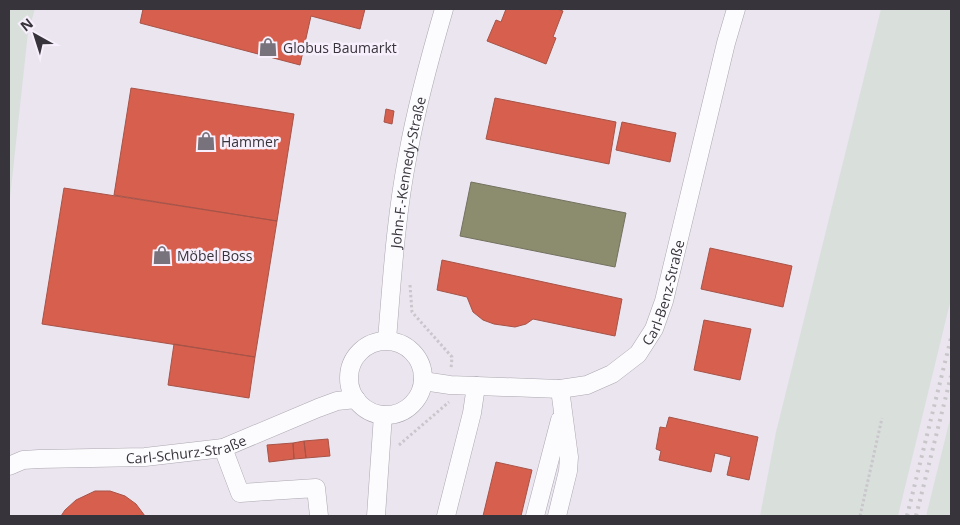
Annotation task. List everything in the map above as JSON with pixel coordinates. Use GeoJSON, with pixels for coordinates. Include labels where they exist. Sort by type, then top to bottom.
{"type":"FeatureCollection","features":[{"type":"Feature","properties":{"kind":"street","name":"John-F.-Kennedy-Straße"},"geometry":{"type":"LineString","coordinates":[[388,340],[396,236],[407,155],[421,88],[444,9]]}},
{"type":"Feature","properties":{"kind":"street","name":"Carl-Benz-Straße"},"geometry":{"type":"LineString","coordinates":[[423,382],[560,390],[587,385],[612,374],[638,354],[654,329],[665,298],[726,43],[736,9]]}},
{"type":"Feature","properties":{"kind":"street"},"geometry":{"type":"LineString","coordinates":[[388,340],[402,344],[414,353],[422,366],[423,382],[419,395],[410,406],[397,413],[383,414],[368,409],[356,399],[350,384],[350,367],[358,353],[371,343],[388,340]]}},
{"type":"Feature","properties":{"kind":"street"},"geometry":{"type":"LineString","coordinates":[[446,516],[472,413],[476,386]]}},
{"type":"Feature","properties":{"kind":"street"},"geometry":{"type":"LineString","coordinates":[[557,516],[568,471],[569,457],[560,390]]}},
{"type":"Feature","properties":{"kind":"street","name":"Carl-Schurz-Straße"},"geometry":{"type":"LineString","coordinates":[[9,466],[23,460],[145,457],[223,448],[318,408],[356,399]]}},
{"type":"Feature","properties":{"kind":"street"},"geometry":{"type":"LineString","coordinates":[[535,516],[562,410]]}},
{"type":"Feature","properties":{"kind":"street"},"geometry":{"type":"LineString","coordinates":[[376,516],[383,414]]}},
{"type":"Feature","properties":{"kind":"street"},"geometry":{"type":"LineString","coordinates":[[223,448],[240,493],[316,488],[319,516]]}},
{"type":"Feature","properties":{"kind":"path"},"geometry":{"type":"LineString","coordinates":[[381,444],[399,445],[449,403],[452,357],[412,312],[410,283]]}},
{"type":"Feature","properties":{"kind":"path"},"geometry":{"type":"LineString","coordinates":[[860,516],[882,418]]}},
{"type":"Feature","properties":{"kind":"shaded area"},"geometry":{"type":"Polygon","coordinates":[[[9,9],[35,9],[28,33],[9,207],[9,9]]]}},
{"type":"Feature","properties":{"kind":"shaded area"},"geometry":{"type":"Polygon","coordinates":[[[881,9],[951,9],[951,299],[898,516],[760,516],[776,432],[881,9]]]}},
{"type":"Feature","properties":{"kind":"shaded area"},"geometry":{"type":"Polygon","coordinates":[[[951,415],[951,516],[926,516],[951,415]]]}},
{"type":"Feature","properties":{"kind":"building: Shops","name":"Globus Baumarkt"},"geometry":{"type":"Polygon","coordinates":[[[143,9],[365,9],[360,29],[311,16],[300,65],[140,23],[143,9]]]}},
{"type":"Feature","properties":{"kind":"building: Shops"},"geometry":{"type":"Polygon","coordinates":[[[506,9],[557,9],[563,11],[553,37],[556,38],[546,64],[487,41],[496,20],[501,22],[506,9]]]}},
{"type":"Feature","properties":{"kind":"building: Shops","name":"Hammer"},"geometry":{"type":"Polygon","coordinates":[[[131,88],[294,114],[277,221],[114,195],[131,88]]]}},
{"type":"Feature","properties":{"kind":"building: Shops"},"geometry":{"type":"Polygon","coordinates":[[[495,98],[616,122],[609,164],[486,139],[495,98]]]}},
{"type":"Feature","properties":{"kind":"building: Shops"},"geometry":{"type":"Polygon","coordinates":[[[386,109],[394,111],[392,124],[384,122],[386,109]]]}},
{"type":"Feature","properties":{"kind":"building: Shops"},"geometry":{"type":"Polygon","coordinates":[[[622,122],[676,133],[670,162],[616,150],[622,122]]]}},
{"type":"Feature","properties":{"kind":"building: Shops","name":"Möbel Boss"},"geometry":{"type":"Polygon","coordinates":[[[64,188],[277,221],[255,357],[42,324],[64,188]]]}},
{"type":"Feature","properties":{"kind":"building: Shops"},"geometry":{"type":"Polygon","coordinates":[[[710,248],[792,266],[783,307],[701,289],[710,248]]]}},
{"type":"Feature","properties":{"kind":"building: Shops"},"geometry":{"type":"Polygon","coordinates":[[[442,260],[622,299],[615,336],[533,319],[526,324],[515,327],[494,324],[483,320],[473,312],[467,297],[437,290],[442,260]]]}},
{"type":"Feature","properties":{"kind":"building: Shops"},"geometry":{"type":"Polygon","coordinates":[[[704,320],[751,329],[740,380],[694,370],[704,320]]]}},
{"type":"Feature","properties":{"kind":"building: Shops"},"geometry":{"type":"Polygon","coordinates":[[[174,344],[255,357],[249,398],[168,385],[174,344]]]}},
{"type":"Feature","properties":{"kind":"building: Shops"},"geometry":{"type":"Polygon","coordinates":[[[669,417],[758,437],[749,480],[727,475],[731,457],[715,453],[711,472],[659,460],[661,451],[656,449],[660,427],[666,428],[669,417]]]}},
{"type":"Feature","properties":{"kind":"building: Shops"},"geometry":{"type":"Polygon","coordinates":[[[328,439],[330,456],[306,458],[304,441],[328,439]]]}},
{"type":"Feature","properties":{"kind":"building: Shops"},"geometry":{"type":"Polygon","coordinates":[[[304,441],[306,458],[294,459],[293,443],[304,441]]]}},
{"type":"Feature","properties":{"kind":"building: Shops"},"geometry":{"type":"Polygon","coordinates":[[[293,443],[294,459],[269,462],[267,445],[293,443]]]}},
{"type":"Feature","properties":{"kind":"building: Shops"},"geometry":{"type":"Polygon","coordinates":[[[496,462],[532,470],[521,516],[483,516],[496,462]]]}},
{"type":"Feature","properties":{"kind":"building: Shops"},"geometry":{"type":"Polygon","coordinates":[[[95,491],[110,491],[125,496],[136,504],[145,516],[61,516],[76,500],[95,491]]]}},
{"type":"Feature","properties":{"kind":"building: Industry"},"geometry":{"type":"Polygon","coordinates":[[[471,182],[626,213],[615,267],[460,236],[471,182]]]}},
{"type":"Feature","properties":{"kind":"railway"},"geometry":{"type":"LineString","coordinates":[[907,516],[951,338]]}},
{"type":"Feature","properties":{"kind":"railway"},"geometry":{"type":"LineString","coordinates":[[916,516],[951,376]]}},
{"type":"Feature","properties":{"kind":"place","name":"Globus Baumarkt"},"geometry":{"type":"Point","coordinates":[268,47]}},
{"type":"Feature","properties":{"kind":"place","name":"Hammer"},"geometry":{"type":"Point","coordinates":[206,141]}},
{"type":"Feature","properties":{"kind":"place","name":"Möbel Boss"},"geometry":{"type":"Point","coordinates":[162,255]}}]}
